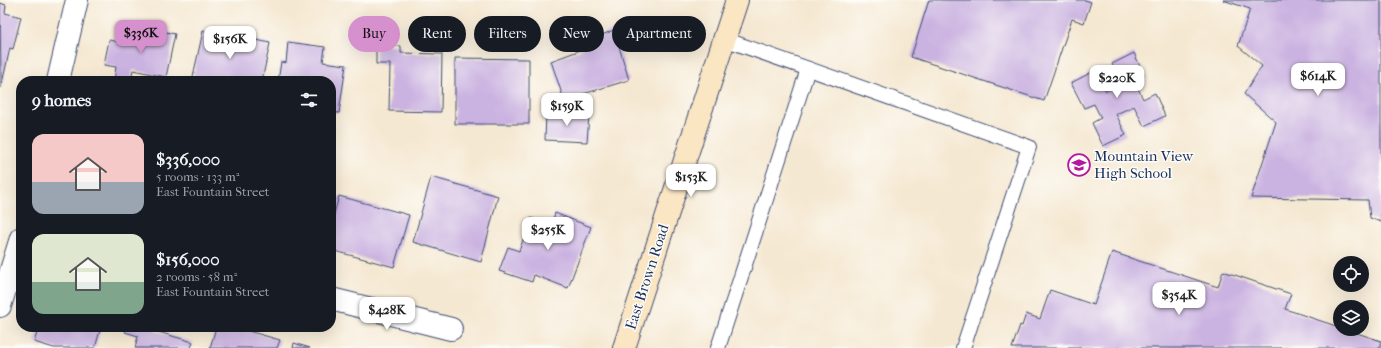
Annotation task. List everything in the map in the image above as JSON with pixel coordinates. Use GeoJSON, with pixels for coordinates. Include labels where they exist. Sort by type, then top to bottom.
{"type":"FeatureCollection","features":[{"type":"Feature","properties":{"kind":"main road","name":"East Brown Road"},"geometry":{"type":"LineString","coordinates":[[624,348],[737,0]]}},
{"type":"Feature","properties":{"kind":"street"},"geometry":{"type":"LineString","coordinates":[[59,76],[77,0]]}},
{"type":"Feature","properties":{"kind":"street"},"geometry":{"type":"LineString","coordinates":[[0,306],[16,254]]}},
{"type":"Feature","properties":{"kind":"street"},"geometry":{"type":"LineString","coordinates":[[336,300],[451,329]]}},
{"type":"Feature","properties":{"kind":"lane"},"geometry":{"type":"LineString","coordinates":[[724,39],[1029,147],[963,348]]}},
{"type":"Feature","properties":{"kind":"lane"},"geometry":{"type":"LineString","coordinates":[[718,348],[808,69]]}},
{"type":"Feature","properties":{"kind":"building"},"geometry":{"type":"Polygon","coordinates":[[[929,0],[1085,0],[1091,2],[1084,23],[1072,19],[1044,101],[911,57],[929,0]]]}},
{"type":"Feature","properties":{"kind":"building"},"geometry":{"type":"Polygon","coordinates":[[[1223,0],[1381,0],[1381,222],[1370,218],[1368,200],[1251,198],[1276,122],[1244,94],[1262,66],[1238,46],[1250,9],[1223,0]]]}},
{"type":"Feature","properties":{"kind":"building"},"geometry":{"type":"Polygon","coordinates":[[[0,3],[6,5],[5,13],[21,17],[13,49],[10,48],[1,88],[0,3]]]}},
{"type":"Feature","properties":{"kind":"building"},"geometry":{"type":"Polygon","coordinates":[[[138,26],[175,34],[166,76],[133,70],[132,76],[115,76],[116,67],[104,65],[109,40],[134,45],[138,26]]]}},
{"type":"Feature","properties":{"kind":"building"},"geometry":{"type":"Polygon","coordinates":[[[203,31],[233,37],[231,46],[245,49],[247,38],[270,43],[263,76],[193,76],[203,31]]]}},
{"type":"Feature","properties":{"kind":"building"},"geometry":{"type":"Polygon","coordinates":[[[612,31],[612,52],[621,52],[629,80],[583,94],[587,106],[568,112],[551,61],[576,52],[604,52],[604,34],[612,31]]]}},
{"type":"Feature","properties":{"kind":"building"},"geometry":{"type":"Polygon","coordinates":[[[288,42],[325,47],[323,62],[346,65],[339,113],[336,113],[336,76],[279,76],[281,62],[286,63],[288,42]]]}},
{"type":"Feature","properties":{"kind":"building"},"geometry":{"type":"Polygon","coordinates":[[[400,46],[401,53],[442,54],[441,112],[389,111],[390,64],[376,64],[376,52],[400,52],[400,46]]]}},
{"type":"Feature","properties":{"kind":"building"},"geometry":{"type":"Polygon","coordinates":[[[1134,53],[1144,75],[1134,80],[1143,99],[1155,93],[1165,116],[1144,126],[1134,106],[1116,114],[1126,135],[1103,146],[1092,123],[1101,118],[1094,104],[1084,108],[1071,83],[1096,70],[1106,91],[1121,84],[1112,64],[1134,53]]]}},
{"type":"Feature","properties":{"kind":"building"},"geometry":{"type":"Polygon","coordinates":[[[455,58],[529,59],[529,124],[455,124],[455,58]]]}},
{"type":"Feature","properties":{"kind":"building"},"geometry":{"type":"Polygon","coordinates":[[[546,113],[589,115],[587,142],[545,140],[546,113]]]}},
{"type":"Feature","properties":{"kind":"building"},"geometry":{"type":"Polygon","coordinates":[[[431,177],[498,196],[481,262],[413,242],[431,177]]]}},
{"type":"Feature","properties":{"kind":"building"},"geometry":{"type":"Polygon","coordinates":[[[339,196],[409,215],[394,267],[336,251],[336,207],[339,196]]]}},
{"type":"Feature","properties":{"kind":"building"},"geometry":{"type":"Polygon","coordinates":[[[555,213],[591,227],[568,288],[534,275],[532,282],[499,271],[508,247],[519,251],[531,218],[551,226],[555,213]]]}},
{"type":"Feature","properties":{"kind":"building"},"geometry":{"type":"Polygon","coordinates":[[[1112,252],[1218,287],[1223,271],[1291,294],[1285,309],[1333,325],[1333,336],[1366,336],[1381,341],[1381,348],[1012,348],[1020,325],[1022,326],[1026,314],[1040,319],[1050,290],[1094,305],[1112,252]]]}},
{"type":"Feature","properties":{"kind":"building"},"geometry":{"type":"Polygon","coordinates":[[[37,332],[100,332],[95,348],[54,348],[34,342],[37,332]]]}},
{"type":"Feature","properties":{"kind":"building"},"geometry":{"type":"Polygon","coordinates":[[[125,332],[158,332],[193,342],[191,348],[135,348],[138,336],[125,332]]]}},
{"type":"Feature","properties":{"kind":"building"},"geometry":{"type":"Polygon","coordinates":[[[215,332],[252,332],[280,340],[277,348],[210,348],[215,332]]]}},
{"type":"Feature","properties":{"kind":"building"},"geometry":{"type":"Polygon","coordinates":[[[294,343],[310,348],[293,348],[294,343]]]}},
{"type":"Feature","properties":{"kind":"place","name":"Mountain View High School"},"geometry":{"type":"Point","coordinates":[1079,165]}}]}
